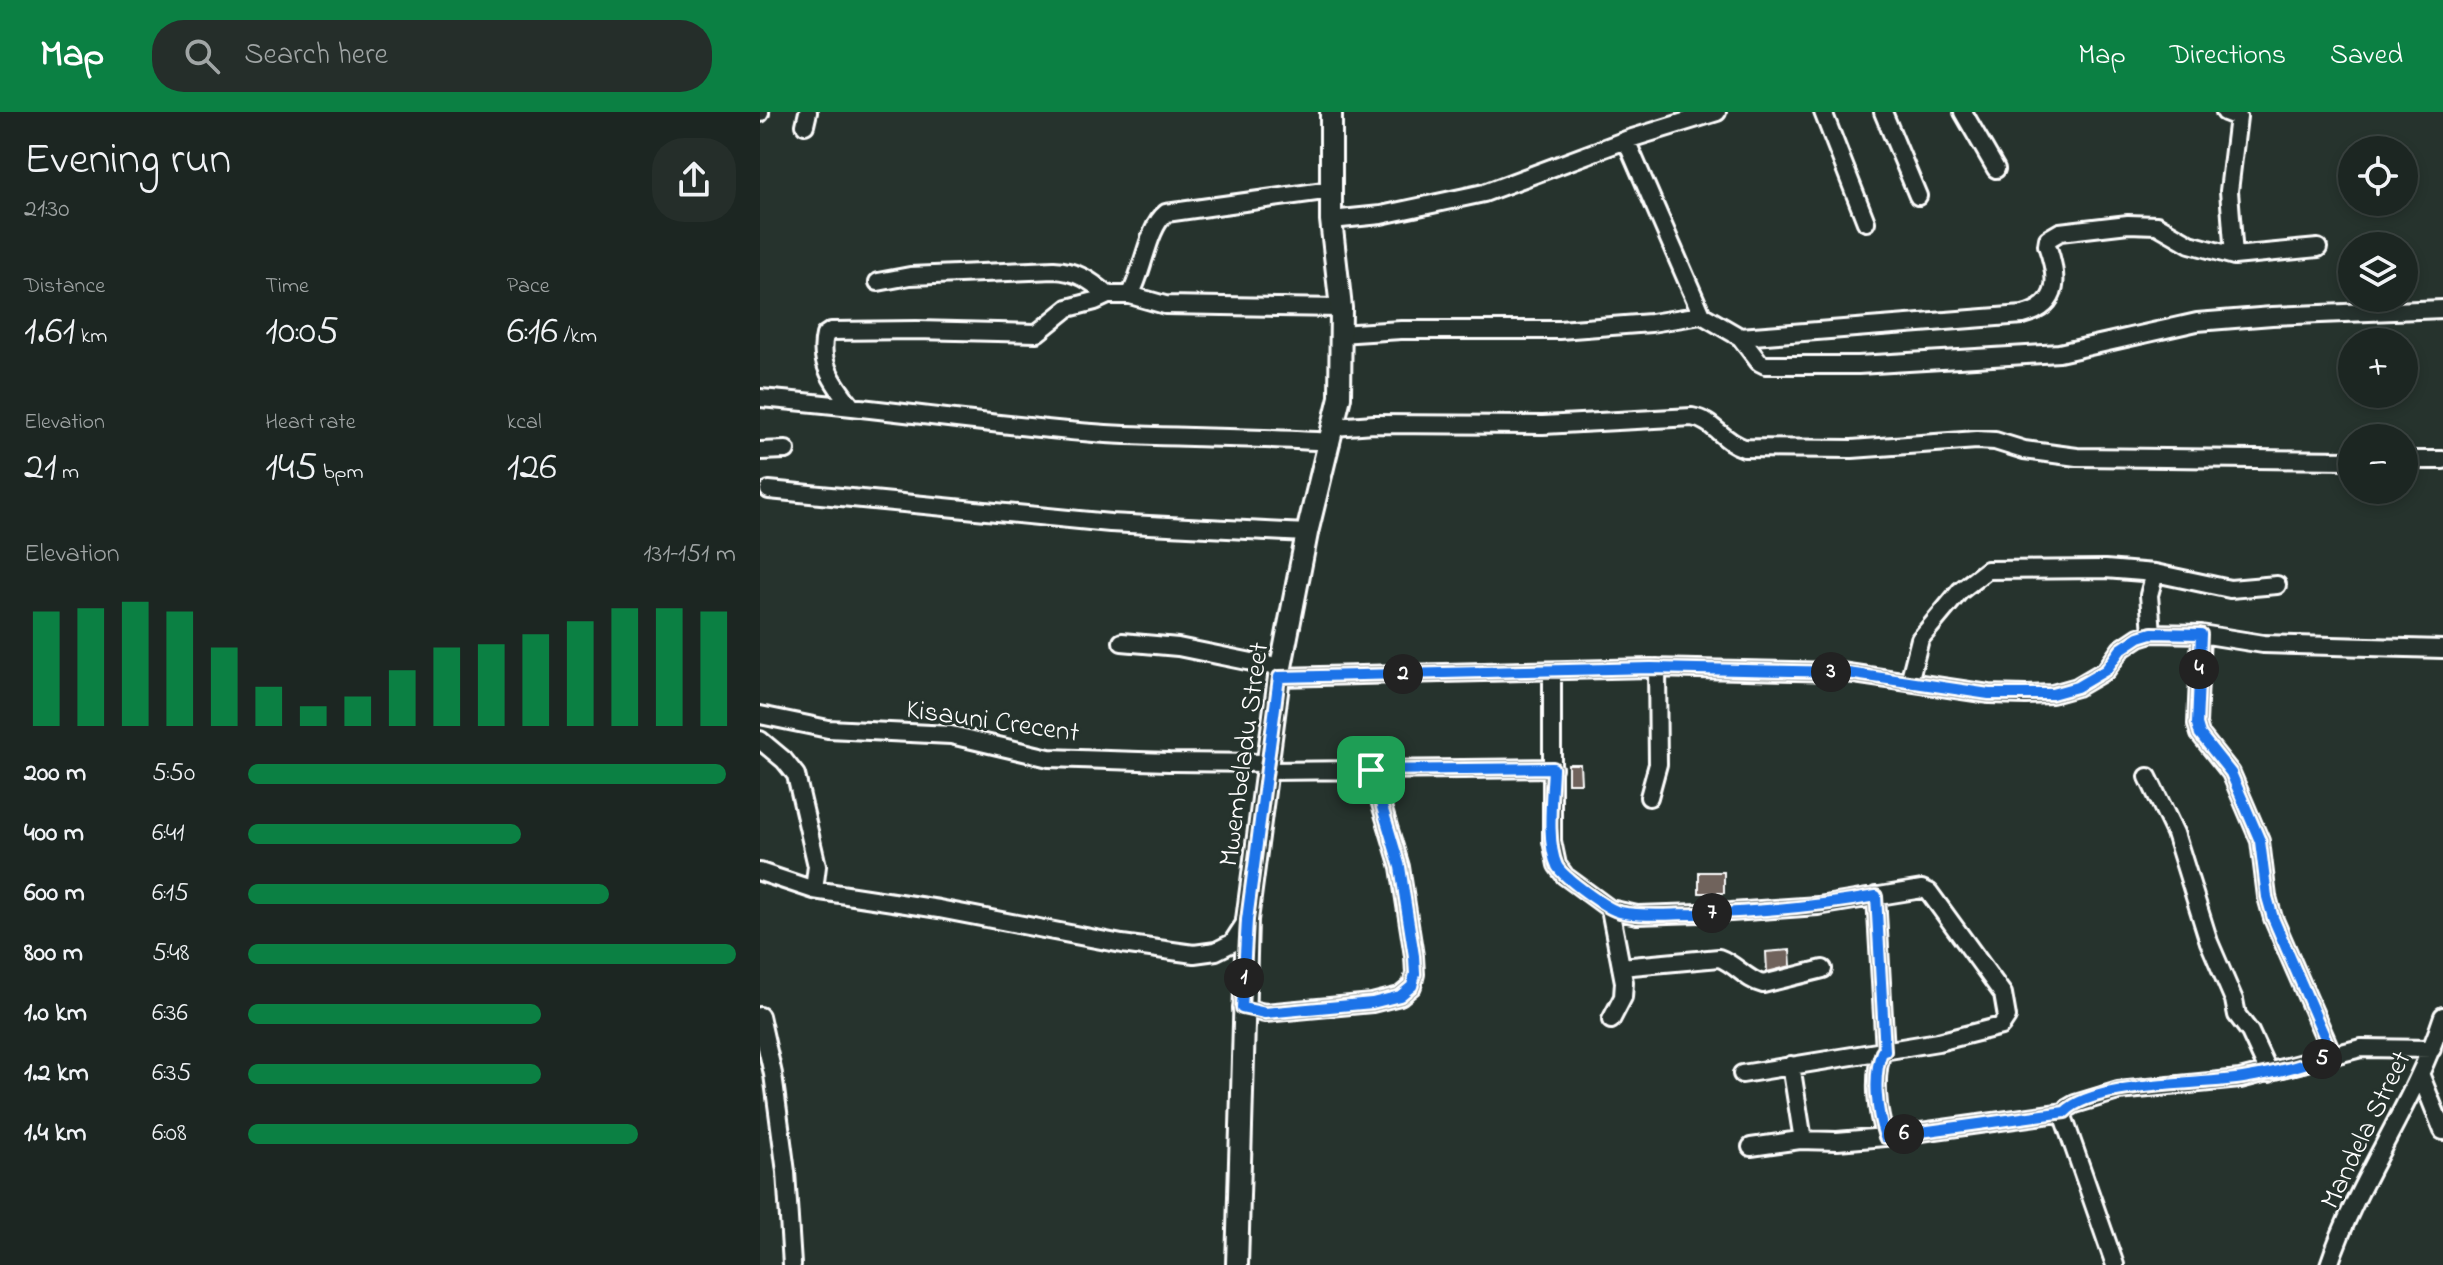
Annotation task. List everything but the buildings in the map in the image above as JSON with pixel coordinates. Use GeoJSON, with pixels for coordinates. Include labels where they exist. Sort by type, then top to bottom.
{"type":"FeatureCollection","features":[{"type":"Feature","properties":{"kind":"street","name":"Mwembeladu Street"},"geometry":{"type":"LineString","coordinates":[[1237,1265],[1242,1008],[1247,920],[1280,672],[1307,533],[1340,397],[1341,308],[1331,220],[1331,112]]}},
{"type":"Feature","properties":{"kind":"street"},"geometry":{"type":"LineString","coordinates":[[1331,220],[1381,215],[1484,193],[1626,140],[1717,112]]}},
{"type":"Feature","properties":{"kind":"street"},"geometry":{"type":"LineString","coordinates":[[1823,112],[1866,222]]}},
{"type":"Feature","properties":{"kind":"street"},"geometry":{"type":"LineString","coordinates":[[1883,112],[1918,196]]}},
{"type":"Feature","properties":{"kind":"street"},"geometry":{"type":"LineString","coordinates":[[1963,112],[1996,169]]}},
{"type":"Feature","properties":{"kind":"street"},"geometry":{"type":"LineString","coordinates":[[2225,112],[2238,117],[2229,191],[2234,256]]}},
{"type":"Feature","properties":{"kind":"street"},"geometry":{"type":"LineString","coordinates":[[1626,140],[1702,315]]}},
{"type":"Feature","properties":{"kind":"street"},"geometry":{"type":"LineString","coordinates":[[1130,295],[1142,270],[1153,229],[1166,213],[1331,190]]}},
{"type":"Feature","properties":{"kind":"street"},"geometry":{"type":"LineString","coordinates":[[1740,337],[2036,312],[2050,300],[2055,283],[2047,245],[2048,239],[2060,232],[2128,224],[2157,225],[2190,244],[2234,256],[2318,248]]}},
{"type":"Feature","properties":{"kind":"street"},"geometry":{"type":"LineString","coordinates":[[878,282],[932,275],[1070,271],[1089,278],[1108,295]]}},
{"type":"Feature","properties":{"kind":"street"},"geometry":{"type":"LineString","coordinates":[[852,407],[829,376],[824,361],[822,348],[825,335],[831,331],[1037,333],[1068,308],[1108,295],[1130,295],[1165,305],[1341,308]]}},
{"type":"Feature","properties":{"kind":"street"},"geometry":{"type":"LineString","coordinates":[[1339,334],[1401,330],[1559,330],[1651,323],[1702,315],[1740,337],[1759,362],[1765,365],[1858,365],[2059,353],[2197,322],[2443,309]]}},
{"type":"Feature","properties":{"kind":"street"},"geometry":{"type":"LineString","coordinates":[[760,398],[1004,426],[1108,434],[1332,434],[1374,424],[1543,425],[1692,417],[1709,422],[1731,444],[1744,448],[1852,449],[1977,440],[2077,457],[2338,460]]}},
{"type":"Feature","properties":{"kind":"street"},"geometry":{"type":"LineString","coordinates":[[760,451],[786,450]]}},
{"type":"Feature","properties":{"kind":"street"},"geometry":{"type":"LineString","coordinates":[[2418,460],[2443,460]]}},
{"type":"Feature","properties":{"kind":"street"},"geometry":{"type":"LineString","coordinates":[[769,490],[1124,524],[1307,533]]}},
{"type":"Feature","properties":{"kind":"street"},"geometry":{"type":"LineString","coordinates":[[1909,682],[1920,639],[1960,591],[1987,570],[2105,569],[2155,573],[2230,589],[2277,585]]}},
{"type":"Feature","properties":{"kind":"street"},"geometry":{"type":"LineString","coordinates":[[2152,633],[2149,595],[2155,573]]}},
{"type":"Feature","properties":{"kind":"street"},"geometry":{"type":"LineString","coordinates":[[1122,642],[1178,647],[1280,672],[1657,668],[1841,672],[1989,694],[2052,694],[2077,687],[2106,670],[2121,649],[2139,637],[2152,633],[2201,634],[2263,644],[2443,649]]}},
{"type":"Feature","properties":{"kind":"street"},"geometry":{"type":"LineString","coordinates":[[2201,634],[2197,724],[2200,734],[2231,773],[2260,841],[2267,897],[2273,918],[2332,1054]]}},
{"type":"Feature","properties":{"kind":"street"},"geometry":{"type":"LineString","coordinates":[[1649,797],[1658,755],[1657,668]]}},
{"type":"Feature","properties":{"kind":"street"},"geometry":{"type":"LineString","coordinates":[[1552,671],[1552,841],[1557,865],[1575,884],[1610,909],[1637,915],[1818,906],[1915,888],[1929,892],[2003,994],[2007,1017],[2001,1026],[1938,1042],[1742,1074]]}},
{"type":"Feature","properties":{"kind":"street","name":"Kisauni Crecent"},"geometry":{"type":"LineString","coordinates":[[760,715],[828,729],[951,735],[1049,758],[1371,770],[1553,768]]}},
{"type":"Feature","properties":{"kind":"street"},"geometry":{"type":"LineString","coordinates":[[760,740],[796,775],[817,866],[814,890]]}},
{"type":"Feature","properties":{"kind":"street"},"geometry":{"type":"LineString","coordinates":[[1242,1008],[1265,1013],[1372,1003],[1400,996],[1412,986],[1414,956],[1400,867],[1371,770]]}},
{"type":"Feature","properties":{"kind":"street"},"geometry":{"type":"LineString","coordinates":[[2148,777],[2175,833],[2209,942],[2234,1000],[2237,1015],[2250,1032],[2269,1073]]}},
{"type":"Feature","properties":{"kind":"street"},"geometry":{"type":"LineString","coordinates":[[760,872],[814,890],[1194,954],[1216,951],[1232,943],[1247,920]]}},
{"type":"Feature","properties":{"kind":"street"},"geometry":{"type":"LineString","coordinates":[[1876,896],[1883,1052],[1878,1068],[1879,1117],[1885,1137]]}},
{"type":"Feature","properties":{"kind":"street"},"geometry":{"type":"LineString","coordinates":[[1610,909],[1621,967],[1623,997],[1611,1020]]}},
{"type":"Feature","properties":{"kind":"street"},"geometry":{"type":"LineString","coordinates":[[1621,967],[1719,958],[1763,984],[1823,969]]}},
{"type":"Feature","properties":{"kind":"street"},"geometry":{"type":"LineString","coordinates":[[760,1016],[773,1074],[786,1172],[792,1265]]}},
{"type":"Feature","properties":{"kind":"street","name":"Mandela Street"},"geometry":{"type":"LineString","coordinates":[[2329,1265],[2369,1173],[2421,1076],[2443,1016]]}},
{"type":"Feature","properties":{"kind":"street"},"geometry":{"type":"LineString","coordinates":[[1751,1147],[1800,1140],[1885,1137],[2065,1112],[2085,1100],[2118,1091],[2240,1079],[2332,1054],[2373,1047],[2432,1049]]}},
{"type":"Feature","properties":{"kind":"street"},"geometry":{"type":"LineString","coordinates":[[1791,1065],[1802,1134],[1800,1140]]}},
{"type":"Feature","properties":{"kind":"street"},"geometry":{"type":"LineString","coordinates":[[2421,1076],[2437,1102],[2443,1131]]}},
{"type":"Feature","properties":{"kind":"street"},"geometry":{"type":"LineString","coordinates":[[2065,1112],[2066,1128],[2115,1265]]}},
{"type":"Feature","properties":{"kind":"route"},"geometry":{"type":"LineString","coordinates":[[2152,633],[2201,634],[2197,724],[2200,734],[2231,773],[2260,841],[2267,897],[2273,918],[2332,1054],[2240,1079],[2118,1091],[2085,1100],[2065,1112],[1885,1137],[1879,1117],[1878,1068],[1885,1051],[1876,896],[1818,906],[1731,912],[1659,915],[1620,912],[1610,909],[1575,884],[1557,865],[1552,841],[1553,768],[1371,770],[1400,867],[1414,956],[1412,986],[1400,996],[1372,1003],[1265,1013],[1242,1008],[1247,920],[1279,677],[1651,668],[1841,672],[1989,694],[2052,694],[2077,687],[2106,670],[2121,649],[2139,637],[2152,633]]}}]}
